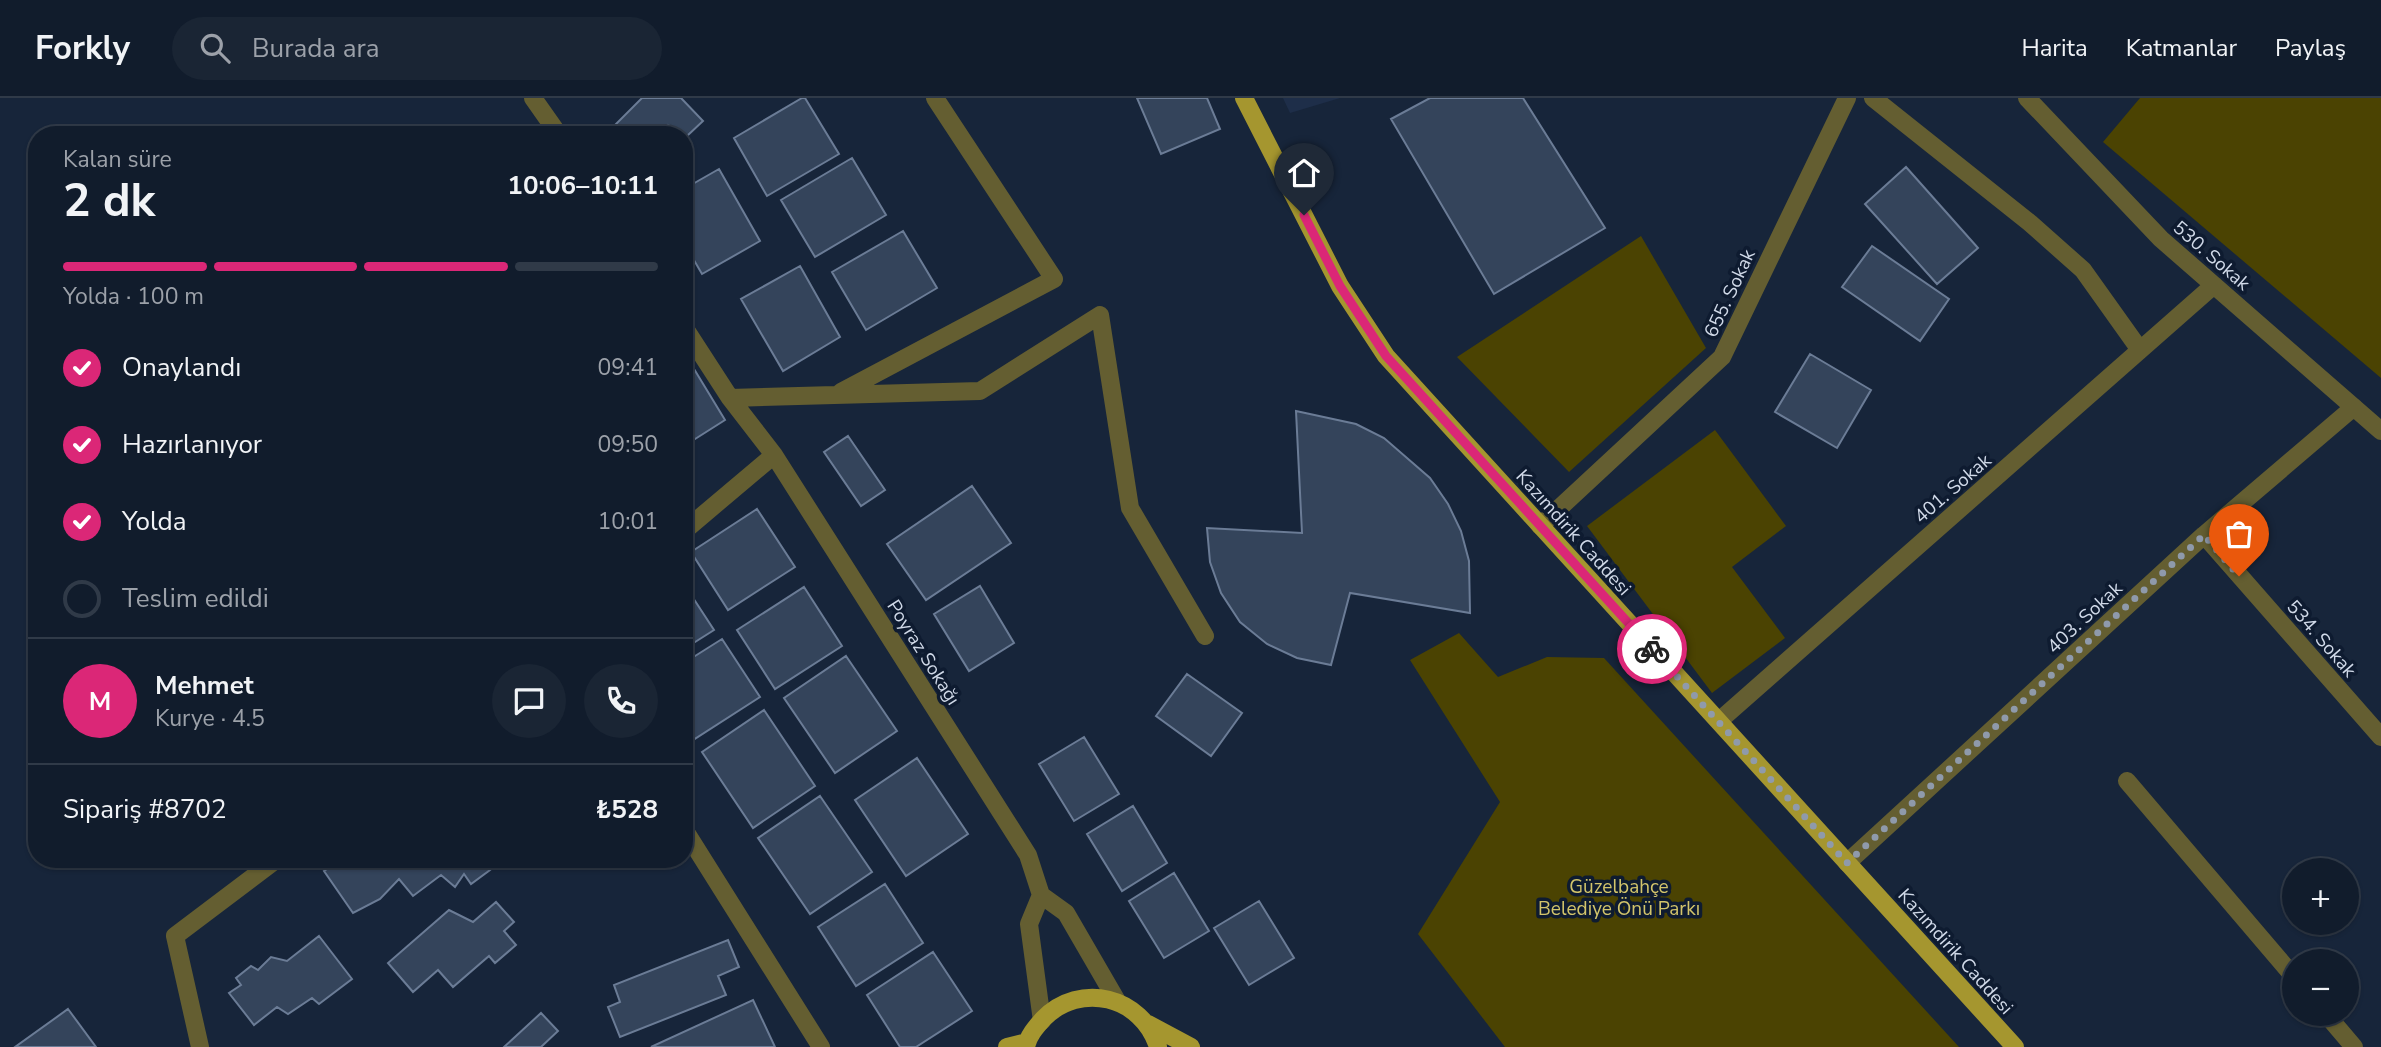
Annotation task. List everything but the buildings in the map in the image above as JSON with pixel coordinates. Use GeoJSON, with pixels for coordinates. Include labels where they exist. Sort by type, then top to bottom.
{"type":"FeatureCollection","features":[{"type":"Feature","properties":{"kind":"main road","name":"Kazımdirik Caddesi"},"geometry":{"type":"LineString","coordinates":[[1244,98],[1340,286],[1386,356],[2015,1047]]}},
{"type":"Feature","properties":{"kind":"main road"},"geometry":{"type":"LineString","coordinates":[[1007,1047],[1027,1044],[1041,1020],[1055,1008],[1071,1000],[1094,997],[1117,1001],[1149,1024],[1191,1047]]}},
{"type":"Feature","properties":{"kind":"main road"},"geometry":{"type":"LineString","coordinates":[[1149,1024],[1158,1047]]}},
{"type":"Feature","properties":{"kind":"street"},"geometry":{"type":"LineString","coordinates":[[533,98],[553,126]]}},
{"type":"Feature","properties":{"kind":"street"},"geometry":{"type":"LineString","coordinates":[[837,395],[1054,279],[935,98]]}},
{"type":"Feature","properties":{"kind":"street","name":"655. Sokak"},"geometry":{"type":"LineString","coordinates":[[1540,526],[1722,357],[1847,98]]}},
{"type":"Feature","properties":{"kind":"street"},"geometry":{"type":"LineString","coordinates":[[1874,98],[2030,223],[2082,270],[2140,350]]}},
{"type":"Feature","properties":{"kind":"street","name":"530. Sokak"},"geometry":{"type":"LineString","coordinates":[[2027,98],[2161,239],[2381,431]]}},
{"type":"Feature","properties":{"kind":"street","name":"401. Sokak"},"geometry":{"type":"LineString","coordinates":[[1719,721],[2214,285]]}},
{"type":"Feature","properties":{"kind":"street"},"geometry":{"type":"LineString","coordinates":[[730,398],[980,391],[1100,315],[1130,508],[1205,636]]}},
{"type":"Feature","properties":{"kind":"street","name":"Poyraz Sokağı"},"geometry":{"type":"LineString","coordinates":[[693,341],[730,398],[774,455],[1028,855],[1041,895]]}},
{"type":"Feature","properties":{"kind":"street","name":"403. Sokak"},"geometry":{"type":"LineString","coordinates":[[1847,863],[2204,535],[2354,407]]}},
{"type":"Feature","properties":{"kind":"street"},"geometry":{"type":"LineString","coordinates":[[693,523],[774,455]]}},
{"type":"Feature","properties":{"kind":"street","name":"534. Sokak"},"geometry":{"type":"LineString","coordinates":[[2204,535],[2381,737]]}},
{"type":"Feature","properties":{"kind":"street"},"geometry":{"type":"LineString","coordinates":[[2127,782],[2282,963]]}},
{"type":"Feature","properties":{"kind":"street"},"geometry":{"type":"LineString","coordinates":[[693,843],[821,1047]]}},
{"type":"Feature","properties":{"kind":"street"},"geometry":{"type":"LineString","coordinates":[[200,1047],[175,936],[265,868]]}},
{"type":"Feature","properties":{"kind":"street"},"geometry":{"type":"LineString","coordinates":[[1041,1020],[1029,924],[1041,895],[1066,913],[1117,1001]]}},
{"type":"Feature","properties":{"kind":"street"},"geometry":{"type":"LineString","coordinates":[[2336,1026],[2354,1047]]}},
{"type":"Feature","properties":{"kind":"shaded area"},"geometry":{"type":"Polygon","coordinates":[[[1283,98],[1340,98],[1290,113],[1283,98]]]}},
{"type":"Feature","properties":{"kind":"green space"},"geometry":{"type":"Polygon","coordinates":[[[2140,98],[2381,98],[2381,378],[2103,142],[2140,98]]]}},
{"type":"Feature","properties":{"kind":"green space"},"geometry":{"type":"Polygon","coordinates":[[[1641,236],[1706,348],[1569,472],[1457,357],[1641,236]]]}},
{"type":"Feature","properties":{"kind":"green space"},"geometry":{"type":"Polygon","coordinates":[[[1715,430],[1786,526],[1732,567],[1785,638],[1712,693],[1587,526],[1715,430]]]}},
{"type":"Feature","properties":{"kind":"green space","name":"Güzelbahçe Belediye Önü Parkı"},"geometry":{"type":"Polygon","coordinates":[[[1459,633],[1498,677],[1547,657],[1604,658],[1959,1047],[1505,1047],[1418,934],[1500,802],[1410,660],[1459,633]]]}},
{"type":"Feature","properties":{"kind":"way so far"},"geometry":{"type":"LineString","coordinates":[[1652,649],[1847,863],[2204,535],[2239,576]]}},
{"type":"Feature","properties":{"kind":"route"},"geometry":{"type":"LineString","coordinates":[[1304,215],[1340,286],[1386,356],[1652,649]]}}]}
